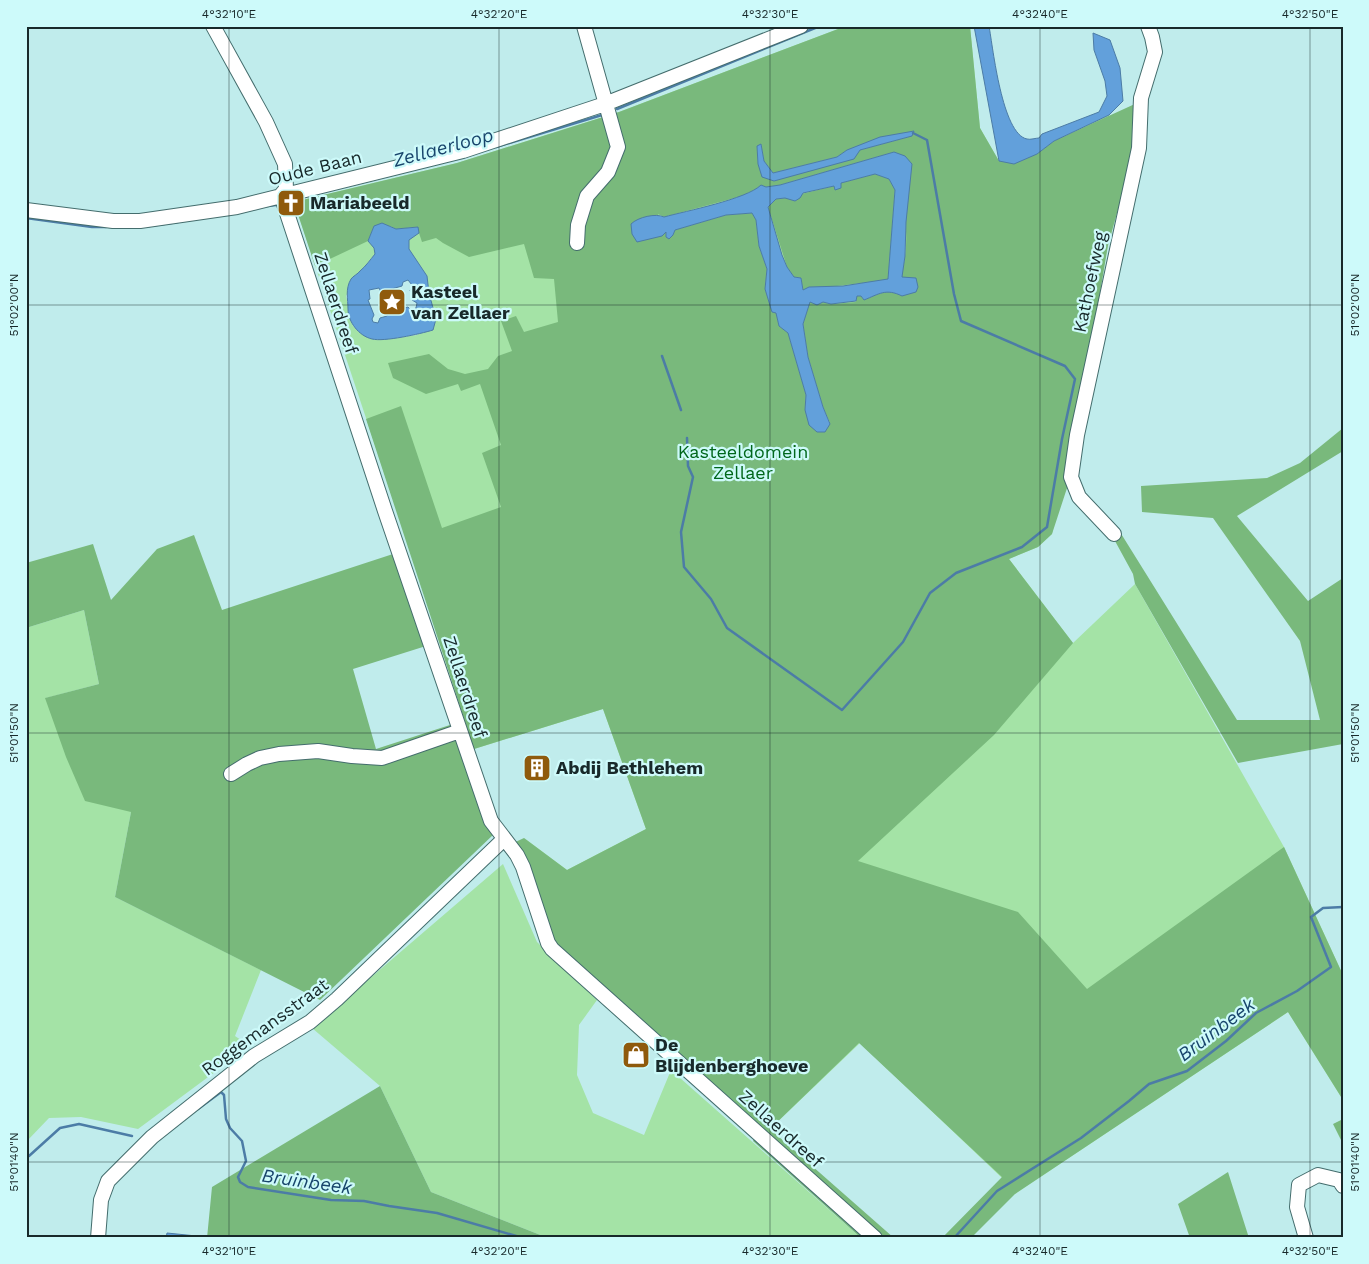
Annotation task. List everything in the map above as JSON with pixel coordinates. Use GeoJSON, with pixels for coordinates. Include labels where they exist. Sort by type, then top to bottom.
{"type":"FeatureCollection","features":[{"type":"Feature","properties":{"kind":"street","name":"Zellaerdreef"},"geometry":{"type":"LineString","coordinates":[[214,26],[266,122],[285,164],[286,189],[281,195],[388,520],[490,821],[524,867],[548,943],[552,949],[875,1238]]}},
{"type":"Feature","properties":{"kind":"street"},"geometry":{"type":"LineString","coordinates":[[577,243],[578,225],[587,196],[608,172],[618,147],[584,26]]}},
{"type":"Feature","properties":{"kind":"street","name":"Oude Baan"},"geometry":{"type":"LineString","coordinates":[[26,210],[113,221],[140,221],[237,207],[463,151],[605,104],[801,26]]}},
{"type":"Feature","properties":{"kind":"street","name":"Kathoefweg"},"geometry":{"type":"LineString","coordinates":[[1114,534],[1079,497],[1071,477],[1077,435],[1139,148],[1141,98],[1155,52],[1148,26]]}},
{"type":"Feature","properties":{"kind":"street"},"geometry":{"type":"LineString","coordinates":[[232,774],[260,758],[279,754],[318,751],[382,758],[460,731]]}},
{"type":"Feature","properties":{"kind":"street","name":"Roggemansstraat"},"geometry":{"type":"LineString","coordinates":[[98,1238],[101,1200],[108,1181],[152,1137],[254,1056],[310,1022],[337,999],[504,839]]}},
{"type":"Feature","properties":{"kind":"street"},"geometry":{"type":"LineString","coordinates":[[1306,1238],[1297,1207],[1299,1185],[1318,1175],[1339,1180],[1343,1186]]}},
{"type":"Feature","properties":{"kind":"green space","name":"Kasteeldomein Zellaer"},"geometry":{"type":"Polygon","coordinates":[[[846,26],[970,26],[980,128],[999,161],[1054,141],[1109,115],[1134,152],[1108,245],[1052,534],[1038,547],[1009,559],[1073,643],[1135,584],[1284,847],[1343,975],[1343,1100],[1288,1012],[1015,1194],[1002,1178],[860,1043],[770,1129],[524,838],[567,870],[646,829],[603,709],[474,749],[294,202],[457,163],[619,112],[846,26]],[[409,240],[374,248],[375,254],[362,270],[346,296],[353,326],[372,339],[417,335],[436,319],[428,293],[427,276],[409,249],[409,240]]]}},
{"type":"Feature","properties":{"kind":"green space","name":"Kasteeldomein Zellaer"},"geometry":{"type":"Polygon","coordinates":[[[846,26],[970,26],[980,128],[999,161],[1037,154],[1054,141],[1137,103],[1134,152],[1108,245],[1068,485],[1052,534],[1038,547],[1009,559],[1073,643],[994,735],[858,861],[1018,912],[1087,989],[1284,847],[1343,975],[1343,1100],[1288,1012],[1015,1194],[971,1238],[942,1238],[1002,1177],[859,1043],[770,1129],[894,1238],[861,1238],[753,1141],[759,1130],[556,944],[509,845],[524,838],[567,870],[646,829],[603,709],[474,749],[366,419],[401,406],[442,528],[501,507],[482,453],[501,445],[480,384],[461,391],[458,384],[426,394],[393,378],[388,363],[429,354],[448,369],[465,374],[488,369],[498,356],[512,351],[501,321],[516,316],[524,332],[558,322],[554,279],[534,278],[524,244],[469,257],[436,238],[422,242],[417,227],[396,229],[390,226],[374,226],[368,241],[315,266],[294,202],[457,163],[619,112],[846,26]],[[912,136],[847,150],[837,157],[773,173],[764,161],[761,144],[757,147],[758,164],[774,181],[860,150],[912,136]],[[894,152],[780,185],[757,189],[742,196],[664,217],[658,214],[666,232],[673,235],[675,230],[726,215],[752,213],[756,220],[759,246],[767,269],[765,289],[772,311],[776,312],[779,326],[788,333],[806,395],[805,410],[830,423],[823,407],[808,357],[803,324],[810,301],[813,303],[823,302],[831,304],[856,302],[856,296],[861,296],[864,300],[883,291],[894,292],[905,258],[906,223],[894,152]]]}},
{"type":"Feature","properties":{"kind":"green space"},"geometry":{"type":"Polygon","coordinates":[[[875,174],[889,179],[895,190],[888,280],[803,290],[801,278],[794,277],[787,267],[768,207],[776,199],[834,186],[835,190],[841,183],[875,174]]]}},
{"type":"Feature","properties":{"kind":"green space"},"geometry":{"type":"Polygon","coordinates":[[[1343,428],[1343,451],[1237,516],[1308,601],[1343,578],[1343,744],[1238,763],[1135,584],[1133,574],[1115,541],[1120,532],[1237,720],[1320,720],[1300,641],[1213,518],[1142,512],[1141,486],[1267,478],[1300,463],[1343,428]]]}},
{"type":"Feature","properties":{"kind":"green space"},"geometry":{"type":"Polygon","coordinates":[[[194,535],[222,610],[393,554],[426,646],[353,669],[376,749],[453,724],[494,834],[320,1000],[115,897],[131,812],[85,801],[66,757],[45,698],[99,684],[84,610],[26,628],[26,563],[93,544],[111,600],[157,549],[194,535]]]}},
{"type":"Feature","properties":{"kind":"green space"},"geometry":{"type":"Polygon","coordinates":[[[84,610],[99,684],[46,698],[131,812],[115,897],[261,970],[235,1036],[250,1046],[138,1129],[81,1117],[49,1118],[26,1142],[26,628],[84,610]]]}},
{"type":"Feature","properties":{"kind":"green space"},"geometry":{"type":"Polygon","coordinates":[[[503,864],[537,942],[597,1000],[579,1025],[577,1075],[593,1113],[644,1135],[671,1070],[861,1238],[548,1238],[431,1192],[380,1086],[312,1028],[503,864]]]}},
{"type":"Feature","properties":{"kind":"green space"},"geometry":{"type":"Polygon","coordinates":[[[380,1086],[431,1192],[548,1238],[207,1238],[212,1187],[380,1086]]]}},
{"type":"Feature","properties":{"kind":"green space"},"geometry":{"type":"Polygon","coordinates":[[[1343,1119],[1343,1144],[1333,1124],[1343,1119]]]}},
{"type":"Feature","properties":{"kind":"green space"},"geometry":{"type":"Polygon","coordinates":[[[1228,1172],[1249,1238],[1190,1238],[1178,1204],[1228,1172]]]}},
{"type":"Feature","properties":{"kind":"water"},"geometry":{"type":"Polygon","coordinates":[[[974,26],[989,26],[996,70],[1005,107],[1018,134],[1027,139],[1039,138],[1042,134],[1099,112],[1107,96],[1105,81],[1094,50],[1093,33],[1110,40],[1120,68],[1123,101],[1109,115],[1054,141],[1037,154],[1014,164],[999,161],[974,26]]]}},
{"type":"Feature","properties":{"kind":"water"},"geometry":{"type":"Polygon","coordinates":[[[914,131],[912,136],[860,150],[854,159],[774,181],[762,177],[758,164],[757,146],[761,144],[764,161],[773,173],[837,157],[847,150],[880,137],[914,131]]]}},
{"type":"Feature","properties":{"kind":"water"},"geometry":{"type":"Polygon","coordinates":[[[894,152],[905,156],[912,164],[902,277],[916,278],[918,287],[916,292],[902,296],[887,292],[864,300],[861,296],[857,296],[856,301],[831,304],[823,302],[817,305],[810,302],[803,324],[808,357],[830,424],[825,432],[817,432],[809,425],[805,410],[806,395],[788,333],[779,326],[776,313],[772,312],[765,289],[767,269],[759,246],[756,220],[752,213],[726,215],[675,230],[669,239],[666,237],[666,232],[662,236],[637,242],[632,234],[631,224],[642,218],[656,215],[664,217],[716,204],[743,195],[761,185],[766,187],[780,185],[894,152]],[[875,174],[841,183],[841,188],[835,190],[834,186],[803,193],[795,201],[785,198],[776,199],[768,207],[787,267],[794,277],[801,278],[803,290],[809,287],[843,286],[888,279],[895,190],[889,179],[875,174]]]}},
{"type":"Feature","properties":{"kind":"water"},"geometry":{"type":"Polygon","coordinates":[[[382,223],[396,229],[418,227],[419,233],[409,240],[409,249],[427,276],[429,293],[436,319],[433,330],[420,334],[378,340],[363,335],[352,323],[348,314],[348,286],[352,278],[375,254],[374,248],[368,241],[374,226],[382,223]],[[408,280],[403,282],[402,286],[381,292],[379,288],[369,290],[370,299],[368,300],[374,315],[373,322],[378,323],[380,318],[387,316],[389,312],[408,307],[411,310],[416,308],[417,303],[412,300],[410,291],[412,285],[408,280]]]}},
{"type":"Feature","properties":{"kind":"water"},"geometry":{"type":"Polygon","coordinates":[[[167,1233],[206,1237],[206,1238],[166,1238],[167,1233]]]}},
{"type":"Feature","properties":{"kind":"pier"},"geometry":{"type":"Polygon","coordinates":[[[428,287],[429,293],[412,296],[411,293],[414,291],[428,287]]]}},
{"type":"Feature","properties":{"kind":"waterway","name":"Zellaerloop"},"geometry":{"type":"LineString","coordinates":[[617,109],[820,26]]}},
{"type":"Feature","properties":{"kind":"waterway","name":"Zellaerloop"},"geometry":{"type":"LineString","coordinates":[[496,147],[602,115]]}},
{"type":"Feature","properties":{"kind":"waterway"},"geometry":{"type":"LineString","coordinates":[[687,438],[688,466],[693,477],[681,532],[684,567],[711,599],[727,628],[842,710],[903,642],[930,593],[956,573],[1022,547],[1047,527],[1062,439],[1075,379],[1065,366],[961,321],[954,294],[927,140],[913,133]]}},
{"type":"Feature","properties":{"kind":"waterway","name":"Zellaerloop"},"geometry":{"type":"LineString","coordinates":[[267,206],[276,205]]}},
{"type":"Feature","properties":{"kind":"waterway","name":"Zellaerloop"},"geometry":{"type":"LineString","coordinates":[[26,218],[92,227],[106,227]]}},
{"type":"Feature","properties":{"kind":"waterway","name":"Zellaerloop"},"geometry":{"type":"LineString","coordinates":[[149,226],[178,222]]}},
{"type":"Feature","properties":{"kind":"waterway"},"geometry":{"type":"LineString","coordinates":[[662,356],[681,410]]}},
{"type":"Feature","properties":{"kind":"waterway","name":"Bruinbeek"},"geometry":{"type":"LineString","coordinates":[[954,1238],[997,1191],[1081,1138],[1149,1084],[1187,1071],[1226,1041],[1256,1013],[1297,991],[1331,967],[1311,917],[1323,908],[1343,907]]}},
{"type":"Feature","properties":{"kind":"waterway","name":"Bruinbeek"},"geometry":{"type":"LineString","coordinates":[[198,1109],[221,1092],[224,1095],[226,1119],[230,1128],[242,1141],[246,1161],[238,1177],[240,1182],[248,1187],[331,1200],[364,1201],[437,1213],[523,1238]]}},
{"type":"Feature","properties":{"kind":"waterway","name":"Bruinbeek"},"geometry":{"type":"LineString","coordinates":[[26,1156],[29,1156],[60,1128],[79,1124],[132,1136]]}},
{"type":"Feature","properties":{"kind":"place","name":"Mariabeeld"},"geometry":{"type":"Point","coordinates":[291,203]}},
{"type":"Feature","properties":{"kind":"place","name":"Kasteel van Zellaer"},"geometry":{"type":"Point","coordinates":[392,302]}},
{"type":"Feature","properties":{"kind":"place","name":"Abdij Bethlehem"},"geometry":{"type":"Point","coordinates":[537,768]}},
{"type":"Feature","properties":{"kind":"place","name":"De Blijdenberghoeve"},"geometry":{"type":"Point","coordinates":[636,1055]}}]}
